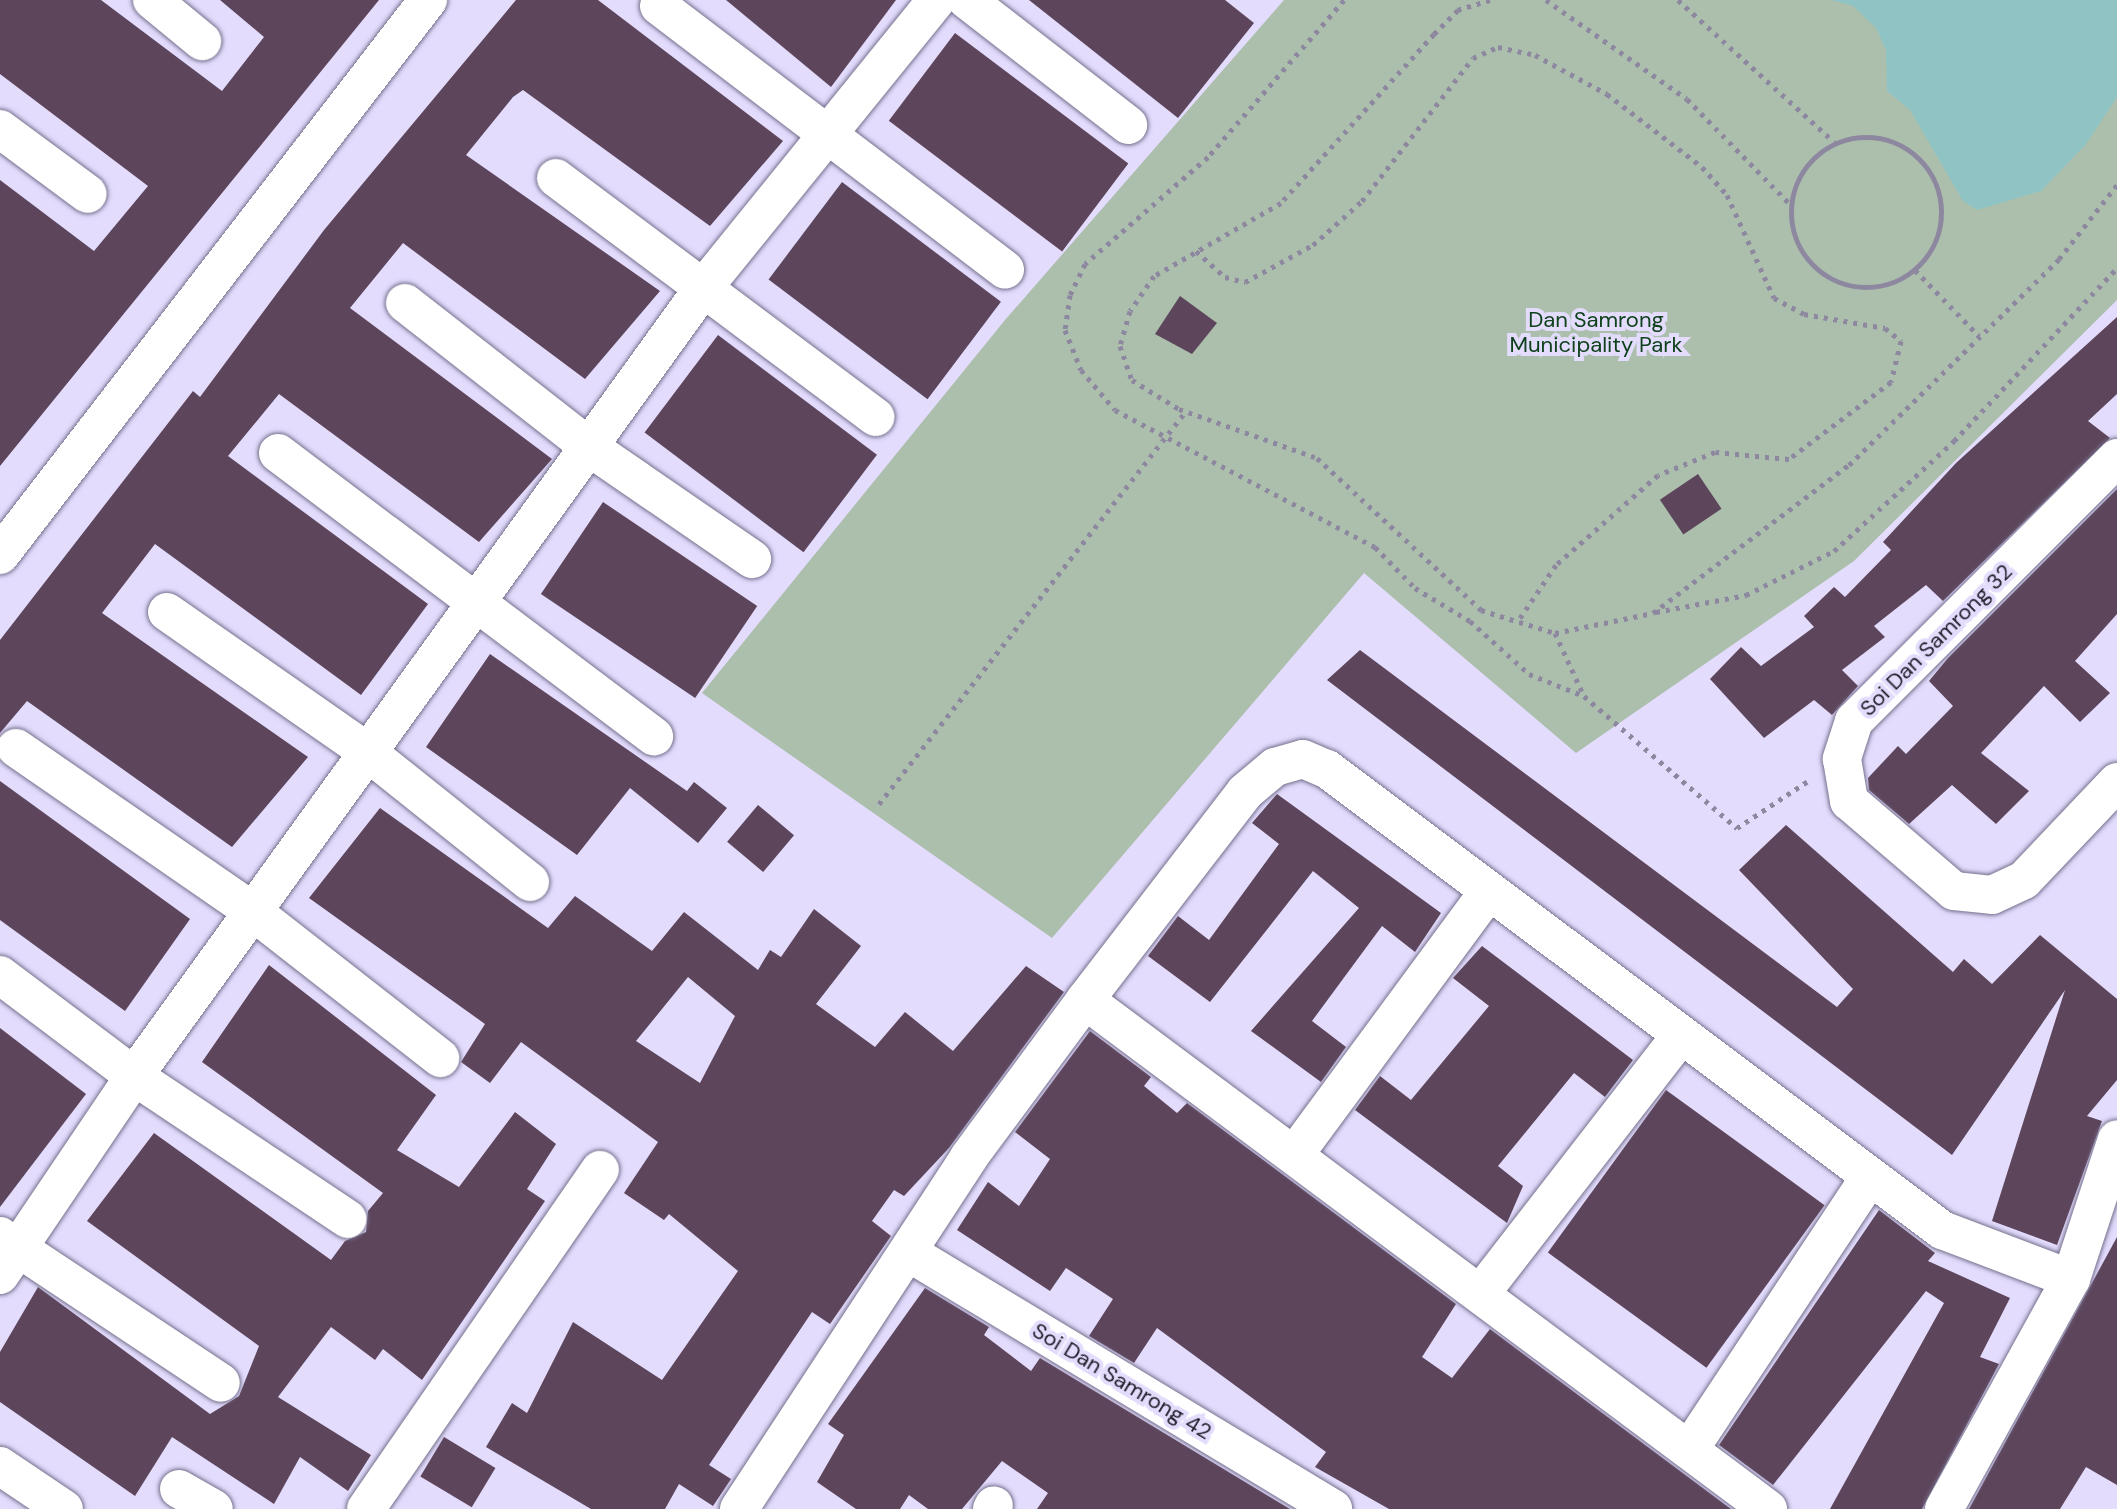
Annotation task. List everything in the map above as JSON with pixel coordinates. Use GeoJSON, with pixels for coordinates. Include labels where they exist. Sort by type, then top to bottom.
{"type":"FeatureCollection","features":[{"type":"Feature","properties":{"kind":"street"},"geometry":{"type":"LineString","coordinates":[[152,0],[202,41]]}},
{"type":"Feature","properties":{"kind":"street"},"geometry":{"type":"LineString","coordinates":[[0,555],[428,0]]}},
{"type":"Feature","properties":{"kind":"street"},"geometry":{"type":"LineString","coordinates":[[221,1383],[6,1253],[366,751],[477,607],[704,287],[830,137],[936,0]]}},
{"type":"Feature","properties":{"kind":"street"},"geometry":{"type":"LineString","coordinates":[[967,0],[1128,125]]}},
{"type":"Feature","properties":{"kind":"street"},"geometry":{"type":"LineString","coordinates":[[659,6],[1005,270]]}},
{"type":"Feature","properties":{"kind":"street"},"geometry":{"type":"LineString","coordinates":[[0,129],[88,194]]}},
{"type":"Feature","properties":{"kind":"street"},"geometry":{"type":"LineString","coordinates":[[556,178],[875,417]]}},
{"type":"Feature","properties":{"kind":"street"},"geometry":{"type":"LineString","coordinates":[[405,303],[589,447],[752,559]]}},
{"type":"Feature","properties":{"kind":"street"},"geometry":{"type":"LineString","coordinates":[[278,453],[477,607],[654,736]]}},
{"type":"Feature","properties":{"kind":"street","name":"Soi Dan Samrong 32"},"geometry":{"type":"LineString","coordinates":[[2117,458],[1854,721],[1842,759],[1849,801],[1954,891],[1992,895],[2024,880],[2117,782]]}},
{"type":"Feature","properties":{"kind":"street"},"geometry":{"type":"LineString","coordinates":[[167,612],[366,751],[530,882]]}},
{"type":"Feature","properties":{"kind":"street"},"geometry":{"type":"LineString","coordinates":[[16,748],[252,911],[440,1058]]}},
{"type":"Feature","properties":{"kind":"street"},"geometry":{"type":"LineString","coordinates":[[753,1504],[969,1157],[1245,792],[1275,767],[1303,759],[1327,769],[1678,1039],[1942,1230],[2071,1279]]}},
{"type":"Feature","properties":{"kind":"street"},"geometry":{"type":"LineString","coordinates":[[1295,1154],[1489,891]]}},
{"type":"Feature","properties":{"kind":"street"},"geometry":{"type":"LineString","coordinates":[[0,975],[134,1076],[348,1219]]}},
{"type":"Feature","properties":{"kind":"street"},"geometry":{"type":"LineString","coordinates":[[1085,1000],[1768,1509]]}},
{"type":"Feature","properties":{"kind":"street"},"geometry":{"type":"LineString","coordinates":[[1481,1293],[1678,1039]]}},
{"type":"Feature","properties":{"kind":"street"},"geometry":{"type":"LineString","coordinates":[[1944,1509],[2106,1211],[2117,1139]]}},
{"type":"Feature","properties":{"kind":"street"},"geometry":{"type":"LineString","coordinates":[[366,1509],[600,1170]]}},
{"type":"Feature","properties":{"kind":"street"},"geometry":{"type":"LineString","coordinates":[[1689,1450],[1870,1177]]}},
{"type":"Feature","properties":{"kind":"street","name":"Soi Dan Samrong 42"},"geometry":{"type":"LineString","coordinates":[[911,1254],[1333,1509]]}},
{"type":"Feature","properties":{"kind":"street"},"geometry":{"type":"LineString","coordinates":[[0,1466],[64,1509]]}},
{"type":"Feature","properties":{"kind":"street"},"geometry":{"type":"LineString","coordinates":[[179,1489],[214,1509]]}},
{"type":"Feature","properties":{"kind":"path"},"geometry":{"type":"LineString","coordinates":[[1344,0],[1208,157],[1085,264],[1070,295],[1065,330],[1081,370],[1115,410],[1166,440],[1375,547],[1415,588],[1470,621],[1529,674],[1584,696],[1737,828],[1842,759]]}},
{"type":"Feature","properties":{"kind":"path"},"geometry":{"type":"LineString","coordinates":[[1490,0],[1458,10],[1281,203],[1154,276],[1130,311],[1120,346],[1132,380],[1186,411],[1317,458],[1481,610],[1555,633],[1746,595],[1834,551],[1954,441],[2117,268]]}},
{"type":"Feature","properties":{"kind":"path"},"geometry":{"type":"LineString","coordinates":[[1546,0],[1687,99],[1790,204],[1802,253],[1842,284],[1893,283],[1915,270],[1940,230],[1938,195],[1923,163],[1882,139],[1835,143],[1805,168],[1790,204]]}},
{"type":"Feature","properties":{"kind":"path"},"geometry":{"type":"LineString","coordinates":[[1678,0],[1835,143]]}},
{"type":"Feature","properties":{"kind":"path"},"geometry":{"type":"LineString","coordinates":[[1196,251],[1225,277],[1245,282],[1313,245],[1362,201],[1473,58],[1498,47],[1535,55],[1607,94],[1702,167],[1727,195],[1774,298],[1804,314],[1885,328],[1901,341],[1891,382],[1789,459],[1715,452],[1658,475],[1556,565],[1518,621]]}},
{"type":"Feature","properties":{"kind":"path"},"geometry":{"type":"LineString","coordinates":[[1653,613],[1849,465],[2059,259],[2117,185]]}},
{"type":"Feature","properties":{"kind":"path"},"geometry":{"type":"LineString","coordinates":[[1915,270],[1979,336]]}},
{"type":"Feature","properties":{"kind":"path"},"geometry":{"type":"LineString","coordinates":[[879,804],[1186,411]]}},
{"type":"Feature","properties":{"kind":"path"},"geometry":{"type":"LineString","coordinates":[[1555,633],[1584,696]]}},
{"type":"Feature","properties":{"kind":"green space","name":"Dan Samrong Municipality Park"},"geometry":{"type":"Polygon","coordinates":[[[1284,0],[2117,0],[2117,300],[1854,561],[1576,753],[1364,573],[1052,938],[702,693],[1005,320],[1284,0]]]}},
{"type":"Feature","properties":{"kind":"shaded area"},"geometry":{"type":"Polygon","coordinates":[[[1832,0],[2117,0],[2117,97],[2086,144],[2041,191],[1977,210],[1963,201],[1910,110],[1887,91],[1886,50],[1876,28],[1853,6],[1832,0]]]}},
{"type":"Feature","properties":{"kind":"building"},"geometry":{"type":"Polygon","coordinates":[[[0,0],[101,0],[222,91],[264,37],[220,0],[379,0],[0,466],[0,180],[94,251],[148,186],[0,74],[0,0]]]}},
{"type":"Feature","properties":{"kind":"building"},"geometry":{"type":"Polygon","coordinates":[[[516,0],[598,0],[783,141],[710,226],[523,90],[513,97],[466,155],[660,291],[585,379],[403,243],[350,308],[552,459],[479,542],[279,394],[228,456],[428,604],[361,695],[155,544],[102,613],[308,757],[232,847],[27,701],[0,733],[0,640],[193,391],[200,397],[324,230],[516,0]]]}},
{"type":"Feature","properties":{"kind":"building"},"geometry":{"type":"Polygon","coordinates":[[[726,0],[896,0],[831,87],[726,0]]]}},
{"type":"Feature","properties":{"kind":"building"},"geometry":{"type":"Polygon","coordinates":[[[1029,0],[1225,0],[1254,23],[1178,118],[1029,0]]]}},
{"type":"Feature","properties":{"kind":"building"},"geometry":{"type":"Polygon","coordinates":[[[955,33],[1128,164],[1062,251],[889,121],[955,33]]]}},
{"type":"Feature","properties":{"kind":"building"},"geometry":{"type":"Polygon","coordinates":[[[842,182],[1001,302],[928,399],[769,279],[842,182]]]}},
{"type":"Feature","properties":{"kind":"building"},"geometry":{"type":"Polygon","coordinates":[[[1180,296],[1217,323],[1192,354],[1155,334],[1180,296]]]}},
{"type":"Feature","properties":{"kind":"building"},"geometry":{"type":"Polygon","coordinates":[[[2117,317],[2117,394],[2088,421],[2110,438],[1943,601],[1926,585],[1874,626],[1885,637],[1842,670],[1858,686],[1832,715],[1814,700],[1764,738],[1710,679],[1741,647],[1761,666],[1814,627],[1804,616],[1834,587],[1845,597],[1891,550],[1883,542],[1956,463],[2117,317]]]}},
{"type":"Feature","properties":{"kind":"building"},"geometry":{"type":"Polygon","coordinates":[[[718,335],[877,455],[804,552],[645,432],[718,335]]]}},
{"type":"Feature","properties":{"kind":"building"},"geometry":{"type":"Polygon","coordinates":[[[1698,474],[1721,509],[1683,535],[1660,500],[1698,474]]]}},
{"type":"Feature","properties":{"kind":"building"},"geometry":{"type":"Polygon","coordinates":[[[2117,489],[2117,614],[2075,661],[2110,693],[2080,722],[2044,686],[1981,753],[2029,791],[1996,824],[1952,785],[1909,824],[1869,790],[1868,778],[1898,746],[1906,754],[1953,706],[1929,681],[1948,658],[2117,489]]]}},
{"type":"Feature","properties":{"kind":"building"},"geometry":{"type":"Polygon","coordinates":[[[603,502],[757,606],[695,698],[541,594],[603,502]]]}},
{"type":"Feature","properties":{"kind":"building"},"geometry":{"type":"Polygon","coordinates":[[[1360,650],[1837,1007],[1853,989],[1739,870],[1786,825],[1953,972],[1964,959],[1992,984],[2040,935],[2117,999],[2117,1080],[2087,1116],[2102,1121],[2057,1245],[1992,1221],[2065,990],[1952,1155],[1327,680],[1360,650]]]}},
{"type":"Feature","properties":{"kind":"building"},"geometry":{"type":"Polygon","coordinates":[[[490,654],[687,791],[694,782],[727,808],[698,843],[630,788],[577,855],[426,747],[490,654]]]}},
{"type":"Feature","properties":{"kind":"building"},"geometry":{"type":"Polygon","coordinates":[[[0,781],[190,919],[125,1011],[0,920],[0,781]]]}},
{"type":"Feature","properties":{"kind":"building"},"geometry":{"type":"Polygon","coordinates":[[[1277,794],[1441,913],[1415,952],[1382,926],[1312,1021],[1346,1047],[1321,1082],[1251,1031],[1359,908],[1313,871],[1210,1002],[1148,956],[1178,916],[1209,940],[1279,844],[1252,823],[1277,794]]]}},
{"type":"Feature","properties":{"kind":"building"},"geometry":{"type":"Polygon","coordinates":[[[758,805],[794,835],[763,872],[727,842],[758,805]]]}},
{"type":"Feature","properties":{"kind":"building"},"geometry":{"type":"Polygon","coordinates":[[[380,808],[548,928],[575,896],[652,951],[684,912],[758,970],[770,950],[781,957],[814,909],[861,946],[816,1004],[875,1047],[905,1012],[953,1051],[1026,966],[1064,992],[949,1148],[904,1196],[894,1190],[872,1221],[891,1236],[830,1324],[812,1312],[709,1465],[731,1479],[713,1506],[679,1484],[665,1509],[591,1509],[486,1447],[512,1403],[527,1413],[573,1322],[662,1380],[738,1271],[669,1214],[664,1220],[624,1193],[658,1142],[521,1042],[490,1083],[461,1062],[485,1024],[309,898],[380,808]],[[688,977],[636,1041],[700,1083],[735,1016],[688,977]]]}},
{"type":"Feature","properties":{"kind":"building"},"geometry":{"type":"Polygon","coordinates":[[[1482,946],[1633,1060],[1605,1097],[1574,1073],[1498,1166],[1523,1186],[1507,1223],[1355,1110],[1380,1076],[1411,1100],[1489,1006],[1453,978],[1482,946]]]}},
{"type":"Feature","properties":{"kind":"building"},"geometry":{"type":"Polygon","coordinates":[[[269,965],[436,1095],[397,1150],[459,1187],[515,1112],[556,1144],[527,1189],[545,1201],[422,1380],[383,1349],[375,1360],[331,1327],[278,1397],[371,1455],[348,1491],[300,1457],[274,1504],[172,1437],[135,1496],[0,1402],[0,1352],[38,1287],[210,1414],[239,1396],[259,1346],[87,1221],[154,1133],[331,1260],[345,1241],[366,1232],[368,1211],[383,1193],[202,1062],[269,965]]]}},
{"type":"Feature","properties":{"kind":"building"},"geometry":{"type":"Polygon","coordinates":[[[0,1028],[86,1094],[0,1207],[0,1028]]]}},
{"type":"Feature","properties":{"kind":"building"},"geometry":{"type":"Polygon","coordinates":[[[1090,1031],[1151,1077],[1144,1086],[1177,1113],[1187,1103],[1456,1304],[1422,1357],[1452,1378],[1490,1329],[1731,1509],[1389,1509],[1315,1467],[1326,1452],[1157,1328],[1134,1363],[1089,1336],[1113,1299],[1066,1268],[1050,1291],[957,1230],[988,1182],[1019,1206],[1050,1159],[1015,1132],[1090,1031]]]}},
{"type":"Feature","properties":{"kind":"building"},"geometry":{"type":"Polygon","coordinates":[[[1666,1090],[1825,1205],[1706,1368],[1548,1253],[1666,1090]]]}},
{"type":"Feature","properties":{"kind":"building"},"geometry":{"type":"Polygon","coordinates":[[[1879,1210],[1935,1253],[1928,1261],[2010,1298],[1980,1357],[1999,1364],[1922,1509],[1830,1509],[1944,1303],[1926,1291],[1773,1485],[1719,1445],[1879,1210]]]}},
{"type":"Feature","properties":{"kind":"building"},"geometry":{"type":"Polygon","coordinates":[[[2117,1237],[2117,1485],[2086,1467],[2060,1509],[1969,1509],[2117,1237]]]}},
{"type":"Feature","properties":{"kind":"building"},"geometry":{"type":"Polygon","coordinates":[[[925,1288],[989,1327],[984,1335],[1031,1371],[1040,1358],[1290,1509],[1037,1509],[1048,1493],[1002,1461],[962,1509],[928,1509],[909,1495],[900,1509],[856,1509],[817,1482],[844,1435],[828,1424],[925,1288]]]}},
{"type":"Feature","properties":{"kind":"building"},"geometry":{"type":"Polygon","coordinates":[[[444,1437],[495,1468],[472,1507],[420,1476],[444,1437]]]}}]}
